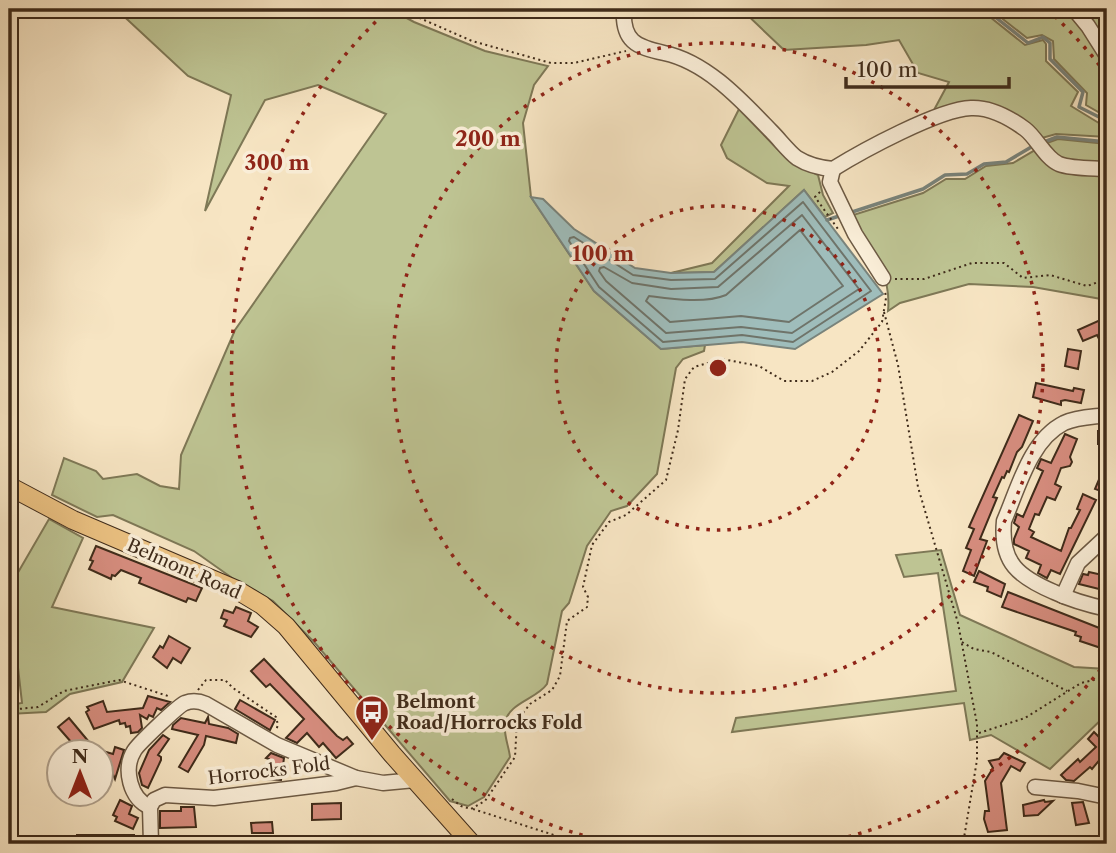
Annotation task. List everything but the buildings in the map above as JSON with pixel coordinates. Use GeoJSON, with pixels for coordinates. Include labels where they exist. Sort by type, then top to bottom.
{"type":"FeatureCollection","features":[{"type":"Feature","properties":{"kind":"main road","name":"Belmont Road"},"geometry":{"type":"LineString","coordinates":[[9,486],[73,520],[237,590],[262,606],[286,625],[306,647],[415,780],[472,844]]}},
{"type":"Feature","properties":{"kind":"street"},"geometry":{"type":"LineString","coordinates":[[624,9],[626,32],[632,41],[641,48],[672,55],[697,66],[728,89],[797,158],[832,175],[855,234],[884,278]]}},
{"type":"Feature","properties":{"kind":"street"},"geometry":{"type":"LineString","coordinates":[[1074,9],[1107,55]]}},
{"type":"Feature","properties":{"kind":"street"},"geometry":{"type":"LineString","coordinates":[[832,175],[934,117],[970,107],[987,109],[1010,119],[1059,164],[1107,169]]}},
{"type":"Feature","properties":{"kind":"street"},"geometry":{"type":"LineString","coordinates":[[1107,415],[1073,420],[1053,430],[1031,460],[1004,522],[1005,547],[1009,560],[1018,572],[1029,581],[1063,596],[1107,609]]}},
{"type":"Feature","properties":{"kind":"street"},"geometry":{"type":"LineString","coordinates":[[1063,596],[1077,563],[1107,536]]}},
{"type":"Feature","properties":{"kind":"street"},"geometry":{"type":"LineString","coordinates":[[151,844],[150,807],[145,805],[132,789],[131,758],[134,750],[189,702]]}},
{"type":"Feature","properties":{"kind":"street","name":"Horrocks Fold"},"geometry":{"type":"LineString","coordinates":[[189,702],[206,704],[272,742],[356,778],[383,783],[415,780]]}},
{"type":"Feature","properties":{"kind":"street","name":"Horrocks Fold"},"geometry":{"type":"LineString","coordinates":[[150,807],[154,800],[165,795],[214,798],[337,783],[356,778]]}},
{"type":"Feature","properties":{"kind":"street"},"geometry":{"type":"LineString","coordinates":[[1033,785],[1107,797]]}},
{"type":"Feature","properties":{"kind":"path"},"geometry":{"type":"LineString","coordinates":[[399,9],[472,41],[551,63],[573,63],[641,48]]}},
{"type":"Feature","properties":{"kind":"path"},"geometry":{"type":"LineString","coordinates":[[832,175],[815,197],[832,223]]}},
{"type":"Feature","properties":{"kind":"path"},"geometry":{"type":"LineString","coordinates":[[471,808],[485,801],[515,757],[517,720],[530,704],[552,690],[560,676],[567,621],[587,607],[588,597],[583,587],[592,545],[609,522],[626,515],[666,480],[678,430],[685,379],[694,367],[722,359],[759,366],[784,381],[812,381],[832,372],[859,351],[882,322],[886,299],[884,278],[924,279],[972,263],[1004,263],[1023,278],[1050,275],[1087,286],[1107,279]]}},
{"type":"Feature","properties":{"kind":"path"},"geometry":{"type":"LineString","coordinates":[[884,311],[898,365],[918,486],[961,641],[978,733],[977,760],[963,844]]}},
{"type":"Feature","properties":{"kind":"path"},"geometry":{"type":"LineString","coordinates":[[961,641],[974,649],[991,652],[1068,692]]}},
{"type":"Feature","properties":{"kind":"path"},"geometry":{"type":"LineString","coordinates":[[978,733],[1025,718],[1081,683],[1107,677]]}},
{"type":"Feature","properties":{"kind":"path"},"geometry":{"type":"LineString","coordinates":[[9,710],[38,707],[64,691],[119,680],[189,702],[201,683],[206,680],[225,680],[276,717],[278,724],[272,742]]}},
{"type":"Feature","properties":{"kind":"path"},"geometry":{"type":"LineString","coordinates":[[444,792],[461,806],[582,844]]}},
{"type":"Feature","properties":{"kind":"green space"},"geometry":{"type":"Polygon","coordinates":[[[116,9],[390,9],[414,22],[485,51],[548,66],[534,85],[523,123],[531,197],[594,291],[661,349],[705,345],[704,351],[683,359],[676,368],[657,474],[627,506],[611,511],[587,546],[569,603],[562,611],[547,684],[507,716],[505,731],[510,757],[484,797],[468,806],[450,801],[315,643],[273,601],[235,580],[194,551],[113,515],[97,517],[52,495],[64,458],[96,471],[103,479],[137,474],[160,486],[179,489],[181,455],[235,330],[386,114],[318,85],[265,100],[205,211],[231,95],[188,76],[116,9]]]}},
{"type":"Feature","properties":{"kind":"green space"},"geometry":{"type":"Polygon","coordinates":[[[741,9],[980,9],[1025,45],[1043,40],[1046,44],[1046,61],[1078,92],[1071,106],[1107,128],[1107,137],[1056,134],[1042,138],[967,105],[934,110],[949,82],[918,73],[899,40],[866,45],[784,50],[741,9]]]}},
{"type":"Feature","properties":{"kind":"green space"},"geometry":{"type":"Polygon","coordinates":[[[990,9],[1068,9],[1087,32],[1107,64],[1107,117],[1086,105],[1087,93],[1054,59],[1053,41],[1042,35],[1027,38],[990,9]]]}},
{"type":"Feature","properties":{"kind":"green space"},"geometry":{"type":"Polygon","coordinates":[[[1081,9],[1107,9],[1107,47],[1081,9]]]}},
{"type":"Feature","properties":{"kind":"green space"},"geometry":{"type":"Polygon","coordinates":[[[739,109],[788,160],[818,175],[823,195],[833,213],[825,217],[804,190],[714,272],[671,273],[712,263],[789,186],[767,183],[727,158],[721,145],[739,109]]]}},
{"type":"Feature","properties":{"kind":"green space"},"geometry":{"type":"Polygon","coordinates":[[[1058,139],[1107,144],[1107,166],[1063,162],[1047,143],[1058,139]]]}},
{"type":"Feature","properties":{"kind":"green space"},"geometry":{"type":"Polygon","coordinates":[[[1037,149],[1042,158],[1107,172],[1107,300],[1033,287],[969,284],[900,303],[888,311],[883,272],[850,216],[923,193],[946,179],[965,179],[986,166],[1013,163],[1037,149]]]}},
{"type":"Feature","properties":{"kind":"green space"},"geometry":{"type":"Polygon","coordinates":[[[49,519],[83,538],[52,607],[154,628],[122,682],[70,694],[46,712],[9,714],[9,705],[22,703],[9,588],[49,519]]]}},
{"type":"Feature","properties":{"kind":"green space"},"geometry":{"type":"Polygon","coordinates":[[[941,550],[960,615],[1074,667],[1107,669],[1107,714],[1050,769],[991,735],[970,740],[964,703],[732,732],[736,718],[956,691],[938,573],[904,577],[896,555],[941,550]]]}},
{"type":"Feature","properties":{"kind":"water"},"geometry":{"type":"Polygon","coordinates":[[[804,190],[883,294],[795,349],[742,342],[661,349],[594,291],[531,197],[543,199],[574,229],[635,268],[671,273],[714,272],[804,190]]]}},
{"type":"Feature","properties":{"kind":"waterway"},"geometry":{"type":"LineString","coordinates":[[985,9],[1028,43],[1043,37],[1050,43],[1050,59],[1083,92],[1079,107],[1107,121]]}},
{"type":"Feature","properties":{"kind":"waterway"},"geometry":{"type":"LineString","coordinates":[[1044,142],[1057,137],[1107,142]]}},
{"type":"Feature","properties":{"kind":"waterway"},"geometry":{"type":"LineString","coordinates":[[849,213],[923,189],[945,175],[967,174],[984,164],[1006,162],[1033,146]]}},
{"type":"Feature","properties":{"kind":"waterway"},"geometry":{"type":"LineString","coordinates":[[827,220],[842,215]]}},
{"type":"Feature","properties":{"kind":"place","name":"Belmont Road/Horrocks Fold"},"geometry":{"type":"Point","coordinates":[372,742]}}]}
